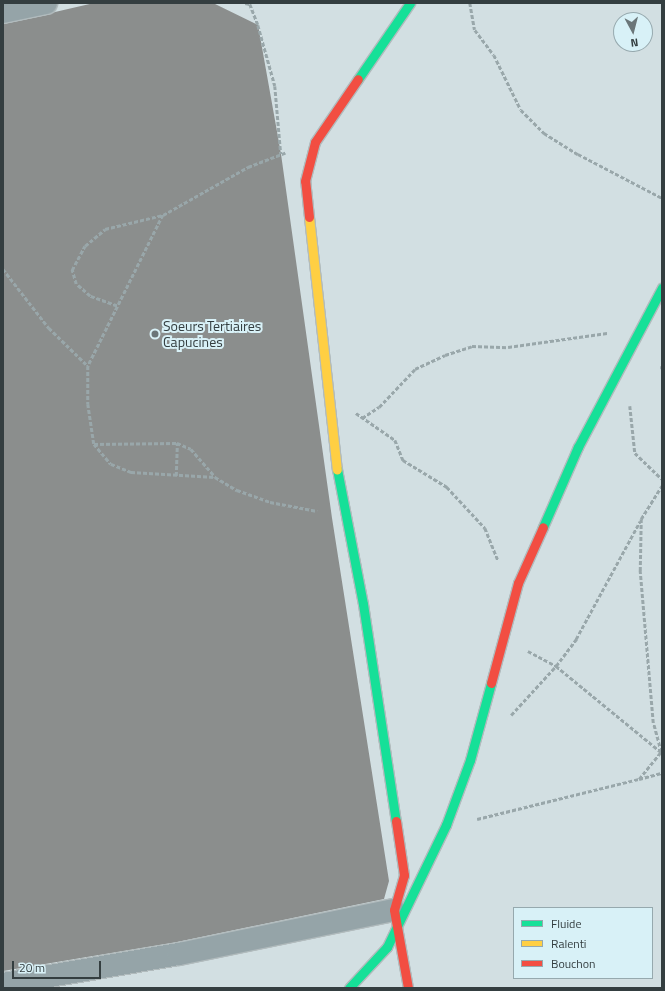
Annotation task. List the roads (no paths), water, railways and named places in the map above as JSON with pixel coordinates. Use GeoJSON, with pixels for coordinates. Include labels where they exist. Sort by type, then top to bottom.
{"type":"FeatureCollection","features":[{"type":"Feature","properties":{"kind":"street"},"geometry":{"type":"LineString","coordinates":[[3,12],[46,3]]}},
{"type":"Feature","properties":{"kind":"street"},"geometry":{"type":"LineString","coordinates":[[349,988],[387,947],[396,917],[404,874],[363,604],[344,516],[325,387],[305,181],[315,142],[410,3]]}},
{"type":"Feature","properties":{"kind":"street"},"geometry":{"type":"LineString","coordinates":[[408,988],[396,917],[446,825],[470,760],[518,583],[578,447],[662,288]]}},
{"type":"Feature","properties":{"kind":"street"},"geometry":{"type":"LineString","coordinates":[[3,984],[396,917]]}},
{"type":"Feature","properties":{"kind":"place","name":"Soeurs Tertiaires Capucines"},"geometry":{"type":"Point","coordinates":[155,334]}}]}
